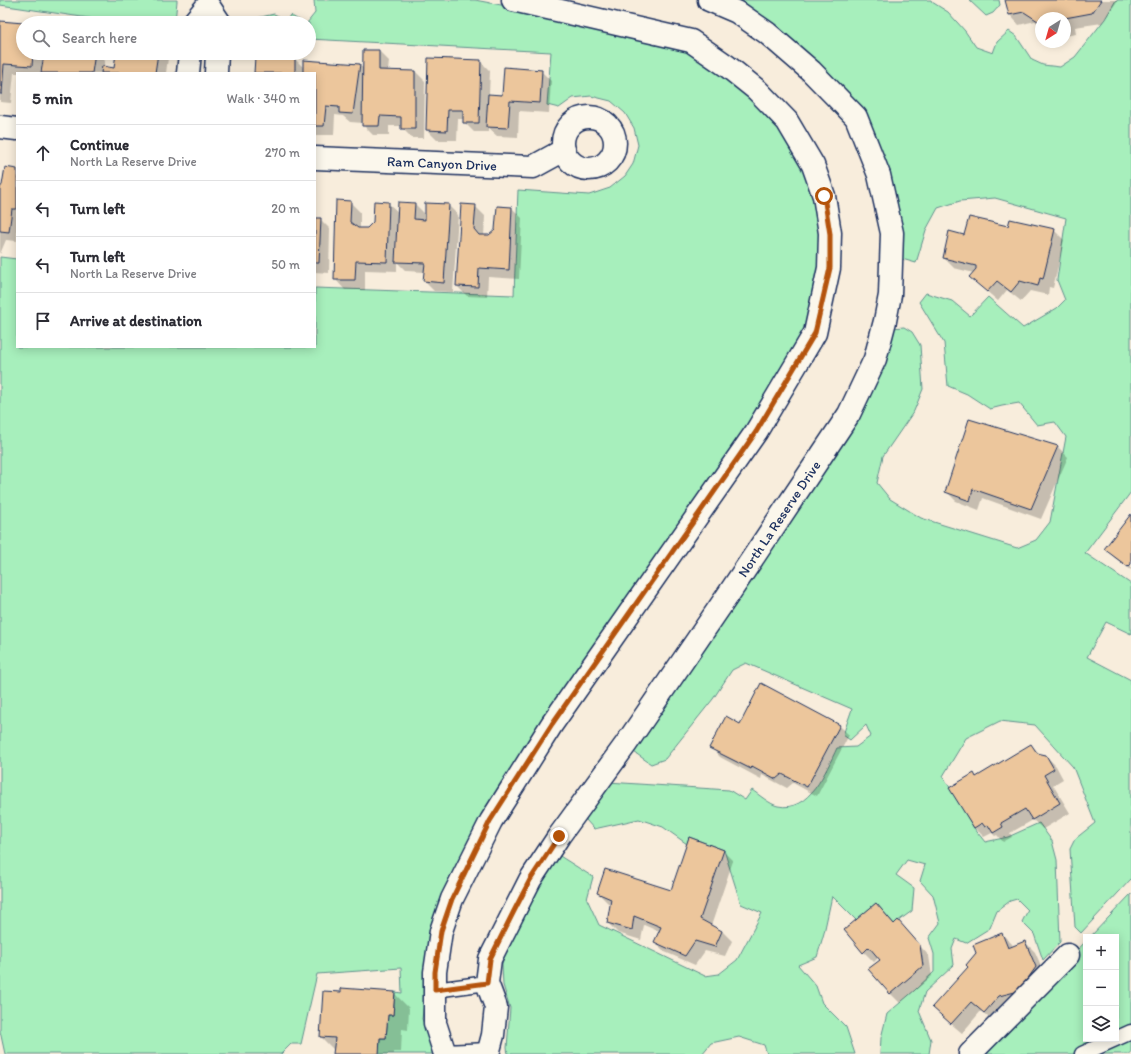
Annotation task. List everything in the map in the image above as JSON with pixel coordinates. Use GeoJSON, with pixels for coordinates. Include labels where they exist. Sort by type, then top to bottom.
{"type":"FeatureCollection","features":[{"type":"Feature","properties":{"kind":"street"},"geometry":{"type":"LineString","coordinates":[[445,1053],[434,1023],[435,972],[441,931],[452,899],[490,821],[552,724],[756,432],[815,333],[830,268],[830,234],[824,196],[813,165],[787,121],[757,90],[727,66],[691,41],[513,0]]}},
{"type":"Feature","properties":{"kind":"street","name":"North La Reserve Drive"},"geometry":{"type":"LineString","coordinates":[[489,1052],[493,1035],[496,1007],[487,983],[490,959],[530,880],[559,836],[626,744],[728,595],[849,414],[875,359],[885,321],[890,295],[892,233],[879,175],[856,118],[812,71],[767,33],[737,12],[709,0]]}},
{"type":"Feature","properties":{"kind":"street"},"geometry":{"type":"LineString","coordinates":[[198,16],[208,2],[216,16]]}},
{"type":"Feature","properties":{"kind":"street"},"geometry":{"type":"LineString","coordinates":[[188,72],[189,60]]}},
{"type":"Feature","properties":{"kind":"street"},"geometry":{"type":"LineString","coordinates":[[216,72],[217,60]]}},
{"type":"Feature","properties":{"kind":"street"},"geometry":{"type":"LineString","coordinates":[[0,127],[16,129]]}},
{"type":"Feature","properties":{"kind":"street","name":"Ram Canyon Drive"},"geometry":{"type":"LineString","coordinates":[[316,158],[533,167],[564,150]]}},
{"type":"Feature","properties":{"kind":"street"},"geometry":{"type":"LineString","coordinates":[[970,1054],[1068,955]]}},
{"type":"Feature","properties":{"kind":"lane"},"geometry":{"type":"LineString","coordinates":[[435,990],[487,983]]}},
{"type":"Feature","properties":{"kind":"lane"},"geometry":{"type":"LineString","coordinates":[[1082,1054],[1131,1032]]}},
{"type":"Feature","properties":{"kind":"lane"},"geometry":{"type":"LineString","coordinates":[[445,1053],[489,1052]]}},
{"type":"Feature","properties":{"kind":"green space"},"geometry":{"type":"Polygon","coordinates":[[[0,0],[177,0],[176,16],[75,16],[0,5],[0,0]]]}},
{"type":"Feature","properties":{"kind":"green space"},"geometry":{"type":"Polygon","coordinates":[[[314,0],[475,0],[579,20],[664,41],[706,61],[786,128],[814,178],[825,232],[818,288],[802,348],[684,523],[432,938],[422,1019],[437,1054],[379,1054],[380,1038],[386,1038],[388,1015],[393,1015],[395,992],[402,993],[401,968],[317,974],[301,1044],[291,1044],[281,1054],[5,1054],[0,1031],[0,257],[16,259],[16,348],[316,348],[316,288],[514,295],[518,190],[589,195],[610,188],[625,176],[633,164],[638,145],[634,128],[625,113],[611,101],[591,96],[573,98],[559,108],[547,105],[551,52],[316,39],[316,16],[313,16],[315,13],[314,0]]]}},
{"type":"Feature","properties":{"kind":"green space"},"geometry":{"type":"Polygon","coordinates":[[[730,0],[931,0],[948,12],[965,31],[976,47],[993,53],[997,42],[1009,31],[1016,36],[1032,60],[1043,65],[1060,67],[1075,57],[1105,19],[1116,0],[1131,0],[1131,492],[1085,553],[1131,584],[1131,634],[1106,622],[1087,657],[1131,680],[1131,879],[1081,933],[1075,927],[1070,849],[1075,839],[1095,823],[1073,767],[1035,725],[1000,721],[966,738],[943,776],[974,828],[985,842],[1008,837],[1039,823],[1052,841],[1057,860],[1060,942],[1043,960],[1034,934],[1022,922],[1028,910],[1017,899],[1010,901],[997,911],[990,928],[966,943],[956,939],[952,949],[954,965],[925,992],[919,1011],[931,1040],[929,1054],[880,1054],[881,1038],[887,1014],[934,972],[934,954],[929,938],[940,923],[933,895],[920,881],[925,865],[907,860],[896,875],[914,888],[912,911],[894,924],[876,903],[856,920],[832,896],[817,957],[798,965],[816,986],[822,1003],[846,1027],[855,1054],[767,1054],[764,1045],[739,1037],[711,1043],[702,1054],[508,1054],[507,1048],[510,1008],[503,985],[502,964],[508,942],[555,853],[593,877],[587,899],[599,925],[705,976],[719,974],[737,960],[762,913],[741,904],[724,850],[689,837],[687,844],[663,827],[639,819],[594,829],[586,820],[587,809],[608,782],[729,790],[745,800],[752,790],[768,802],[778,806],[789,806],[799,803],[815,788],[828,768],[837,748],[856,747],[871,736],[866,725],[850,740],[843,735],[852,709],[746,663],[732,670],[713,699],[665,759],[651,764],[631,750],[892,328],[904,327],[912,332],[920,345],[923,389],[914,411],[883,456],[877,483],[890,499],[921,518],[1017,548],[1036,540],[1050,522],[1066,437],[1055,422],[1037,425],[1019,403],[990,409],[967,394],[948,386],[944,343],[919,302],[926,293],[952,301],[970,316],[988,297],[1023,328],[1057,308],[1065,300],[1057,280],[1066,218],[995,198],[960,201],[938,208],[926,230],[916,263],[902,259],[865,124],[730,0]]]}},
{"type":"Feature","properties":{"kind":"green space"},"geometry":{"type":"Polygon","coordinates":[[[969,0],[999,0],[1000,5],[993,13],[986,16],[969,0]]]}},
{"type":"Feature","properties":{"kind":"green space"},"geometry":{"type":"Polygon","coordinates":[[[274,14],[278,16],[266,16],[274,14]]]}},
{"type":"Feature","properties":{"kind":"green space"},"geometry":{"type":"Polygon","coordinates":[[[1131,894],[1131,1054],[979,1054],[1083,944],[1083,1042],[1119,1042],[1119,934],[1093,934],[1131,894]]]}},
{"type":"Feature","properties":{"kind":"building"},"geometry":{"type":"Polygon","coordinates":[[[1005,0],[1101,0],[1092,13],[1071,17],[1071,12],[1035,12],[1035,19],[1024,12],[1009,15],[1005,0]]]}},
{"type":"Feature","properties":{"kind":"building"},"geometry":{"type":"Polygon","coordinates":[[[0,21],[16,22],[16,60],[32,60],[32,66],[4,64],[2,94],[0,94],[0,21]]]}},
{"type":"Feature","properties":{"kind":"building"},"geometry":{"type":"Polygon","coordinates":[[[363,50],[379,50],[379,70],[415,71],[415,129],[401,129],[401,117],[380,116],[379,126],[362,126],[363,50]]]}},
{"type":"Feature","properties":{"kind":"building"},"geometry":{"type":"Polygon","coordinates":[[[428,58],[481,60],[479,123],[463,123],[463,110],[448,110],[447,131],[426,130],[428,58]]]}},
{"type":"Feature","properties":{"kind":"building"},"geometry":{"type":"Polygon","coordinates":[[[43,60],[94,60],[92,72],[41,72],[43,60]]]}},
{"type":"Feature","properties":{"kind":"building"},"geometry":{"type":"Polygon","coordinates":[[[115,60],[157,60],[155,72],[101,72],[102,66],[114,68],[115,60]]]}},
{"type":"Feature","properties":{"kind":"building"},"geometry":{"type":"Polygon","coordinates":[[[255,60],[295,60],[295,72],[254,72],[255,60]]]}},
{"type":"Feature","properties":{"kind":"building"},"geometry":{"type":"Polygon","coordinates":[[[303,60],[360,64],[353,114],[339,113],[339,107],[326,106],[324,126],[316,126],[316,72],[303,72],[303,60]]]}},
{"type":"Feature","properties":{"kind":"building"},"geometry":{"type":"Polygon","coordinates":[[[504,67],[542,70],[540,103],[510,101],[508,128],[486,127],[488,94],[502,95],[504,67]]]}},
{"type":"Feature","properties":{"kind":"building"},"geometry":{"type":"Polygon","coordinates":[[[5,167],[16,169],[16,209],[12,209],[9,232],[0,231],[0,188],[2,185],[5,167]]]}},
{"type":"Feature","properties":{"kind":"building"},"geometry":{"type":"Polygon","coordinates":[[[336,200],[351,201],[350,222],[358,228],[367,228],[373,222],[374,201],[389,202],[387,262],[356,261],[355,280],[334,280],[336,200]]]}},
{"type":"Feature","properties":{"kind":"building"},"geometry":{"type":"Polygon","coordinates":[[[398,202],[415,203],[414,219],[425,220],[425,203],[449,204],[444,283],[423,281],[425,263],[395,262],[398,202]]]}},
{"type":"Feature","properties":{"kind":"building"},"geometry":{"type":"Polygon","coordinates":[[[461,204],[476,205],[474,229],[479,235],[489,235],[495,230],[497,206],[512,207],[509,270],[479,268],[478,287],[456,286],[461,204]]]}},
{"type":"Feature","properties":{"kind":"building"},"geometry":{"type":"Polygon","coordinates":[[[969,217],[1008,226],[1010,219],[1055,229],[1043,279],[1040,278],[1038,286],[1020,281],[1011,292],[997,281],[987,292],[969,277],[976,269],[976,266],[943,258],[949,231],[964,235],[969,217]]]}},
{"type":"Feature","properties":{"kind":"building"},"geometry":{"type":"Polygon","coordinates":[[[316,218],[321,218],[319,263],[316,263],[316,218]]]}},
{"type":"Feature","properties":{"kind":"building"},"geometry":{"type":"Polygon","coordinates":[[[969,419],[1058,446],[1031,509],[973,489],[970,501],[945,492],[969,419]]]}},
{"type":"Feature","properties":{"kind":"building"},"geometry":{"type":"Polygon","coordinates":[[[1131,514],[1131,564],[1128,567],[1104,549],[1131,514]]]}},
{"type":"Feature","properties":{"kind":"building"},"geometry":{"type":"Polygon","coordinates":[[[761,683],[840,725],[807,787],[782,774],[776,779],[752,766],[751,769],[709,748],[726,716],[740,724],[761,683]]]}},
{"type":"Feature","properties":{"kind":"building"},"geometry":{"type":"Polygon","coordinates":[[[1031,744],[1037,753],[1046,755],[1054,769],[1044,775],[1060,803],[1032,820],[1025,809],[1001,823],[1003,827],[993,833],[988,825],[985,827],[982,823],[974,828],[949,788],[974,773],[976,777],[1031,744]]]}},
{"type":"Feature","properties":{"kind":"building"},"geometry":{"type":"Polygon","coordinates":[[[689,837],[724,850],[700,919],[722,931],[715,947],[695,941],[685,956],[654,942],[661,927],[634,916],[632,930],[607,923],[611,899],[597,893],[605,869],[671,890],[689,837]]]}},
{"type":"Feature","properties":{"kind":"building"},"geometry":{"type":"Polygon","coordinates":[[[876,903],[894,924],[898,920],[920,945],[923,966],[890,994],[868,969],[880,960],[869,947],[863,953],[844,930],[876,903]]]}},
{"type":"Feature","properties":{"kind":"building"},"geometry":{"type":"Polygon","coordinates":[[[1002,933],[1008,948],[1025,941],[1036,967],[1019,991],[999,996],[984,1013],[971,1002],[951,1024],[932,1007],[968,967],[966,965],[976,953],[973,945],[1002,933]]]}},
{"type":"Feature","properties":{"kind":"building"},"geometry":{"type":"Polygon","coordinates":[[[341,988],[395,992],[393,1015],[388,1015],[386,1038],[380,1038],[379,1054],[333,1054],[335,1038],[320,1037],[323,991],[341,992],[341,988]]]}},
{"type":"Feature","properties":{"kind":"route"},"geometry":{"type":"LineString","coordinates":[[559,836],[530,880],[490,959],[487,983],[435,990],[435,972],[441,931],[452,899],[490,821],[552,724],[756,432],[815,333],[830,268],[830,234],[824,196]]}}]}
